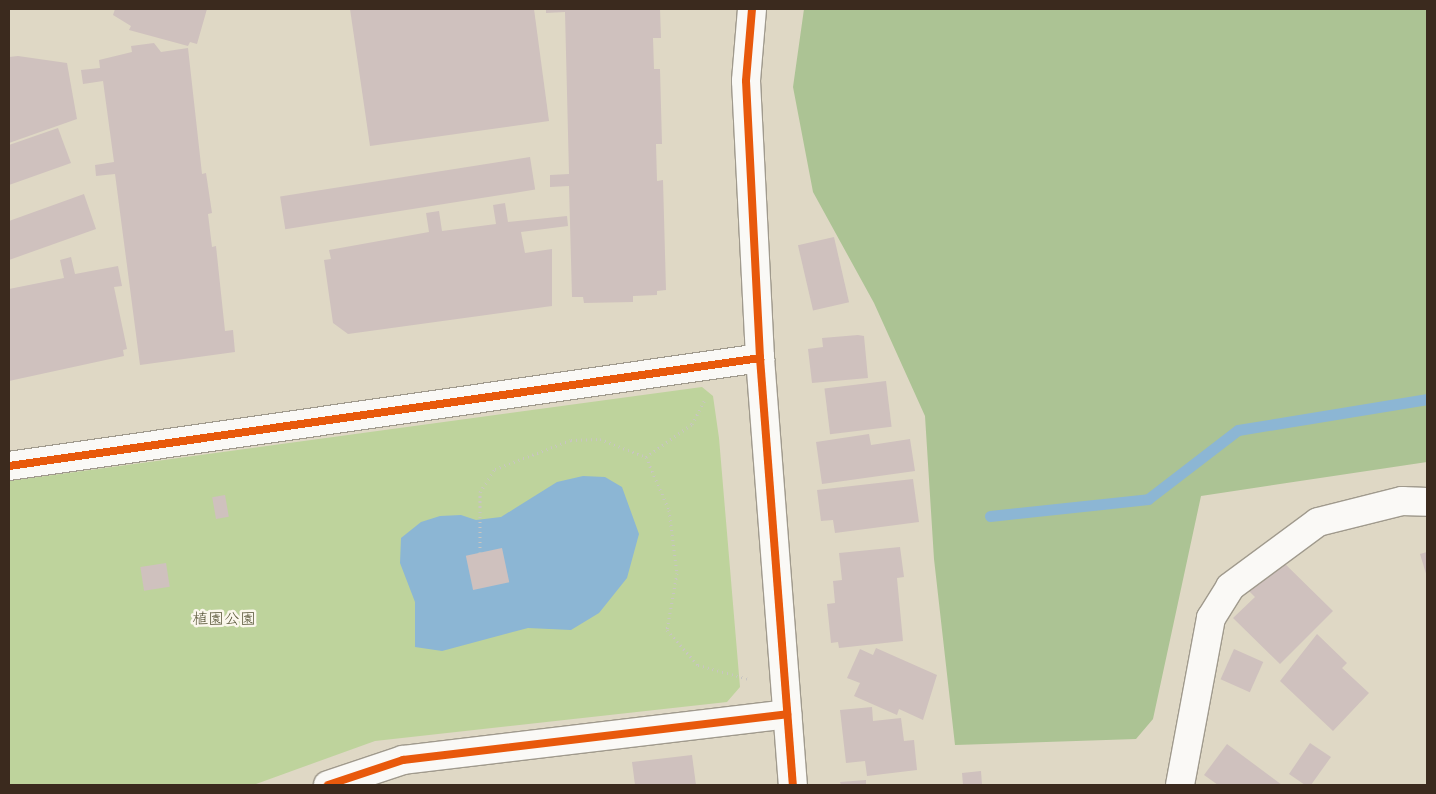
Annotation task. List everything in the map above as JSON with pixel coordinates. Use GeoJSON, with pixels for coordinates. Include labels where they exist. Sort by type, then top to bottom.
{"type":"FeatureCollection","features":[{"type":"Feature","properties":{"kind":"street"},"geometry":{"type":"LineString","coordinates":[[752,9],[746,81],[760,358],[793,785]]}},
{"type":"Feature","properties":{"kind":"street"},"geometry":{"type":"LineString","coordinates":[[9,466],[760,358]]}},
{"type":"Feature","properties":{"kind":"street"},"geometry":{"type":"LineString","coordinates":[[1180,785],[1211,618],[1230,587],[1318,522],[1402,501],[1427,502]]}},
{"type":"Feature","properties":{"kind":"street"},"geometry":{"type":"LineString","coordinates":[[328,785],[354,781],[403,760],[787,714]]}},
{"type":"Feature","properties":{"kind":"path"},"geometry":{"type":"LineString","coordinates":[[646,457],[692,424],[704,400],[713,396]]}},
{"type":"Feature","properties":{"kind":"path"},"geometry":{"type":"LineString","coordinates":[[480,552],[480,492],[496,469],[571,440],[600,439],[646,457],[670,519],[677,573],[668,630],[698,665],[749,679]]}},
{"type":"Feature","properties":{"kind":"green space"},"geometry":{"type":"Polygon","coordinates":[[[804,9],[1427,9],[1427,462],[1201,496],[1153,719],[1136,739],[955,745],[934,559],[925,416],[874,303],[813,192],[793,87],[804,9]]]}},
{"type":"Feature","properties":{"kind":"green space","name":"植園公園"},"geometry":{"type":"Polygon","coordinates":[[[702,387],[713,396],[719,438],[740,687],[727,702],[375,741],[253,785],[9,785],[9,481],[702,387]]]}},
{"type":"Feature","properties":{"kind":"water"},"geometry":{"type":"Polygon","coordinates":[[[583,476],[605,477],[622,487],[639,534],[627,578],[599,613],[571,630],[528,628],[442,651],[415,647],[415,602],[400,563],[401,538],[421,522],[440,516],[461,515],[476,520],[501,517],[557,482],[583,476]]]}},
{"type":"Feature","properties":{"kind":"building"},"geometry":{"type":"Polygon","coordinates":[[[115,9],[207,9],[197,44],[190,42],[188,46],[129,30],[131,26],[113,15],[115,9]]]}},
{"type":"Feature","properties":{"kind":"building"},"geometry":{"type":"Polygon","coordinates":[[[350,9],[534,9],[549,121],[370,146],[350,9]]]}},
{"type":"Feature","properties":{"kind":"building"},"geometry":{"type":"Polygon","coordinates":[[[546,9],[660,9],[661,38],[653,38],[654,69],[660,69],[662,144],[656,144],[657,181],[663,180],[666,290],[657,291],[657,295],[633,296],[633,302],[584,303],[583,297],[572,297],[569,186],[550,187],[550,175],[569,174],[565,12],[546,13],[546,9]]]}},
{"type":"Feature","properties":{"kind":"building"},"geometry":{"type":"Polygon","coordinates":[[[154,43],[161,52],[188,48],[202,174],[206,173],[212,213],[208,214],[212,247],[216,246],[225,331],[233,330],[235,352],[140,365],[115,174],[96,176],[95,165],[114,162],[103,81],[83,84],[81,70],[100,68],[99,60],[132,52],[131,46],[154,43]]]}},
{"type":"Feature","properties":{"kind":"building"},"geometry":{"type":"Polygon","coordinates":[[[18,56],[67,63],[77,119],[9,143],[9,57],[18,56]]]}},
{"type":"Feature","properties":{"kind":"building"},"geometry":{"type":"Polygon","coordinates":[[[58,128],[71,163],[9,185],[9,145],[58,128]]]}},
{"type":"Feature","properties":{"kind":"building"},"geometry":{"type":"Polygon","coordinates":[[[530,157],[535,190],[285,229],[280,197],[530,157]]]}},
{"type":"Feature","properties":{"kind":"building"},"geometry":{"type":"Polygon","coordinates":[[[84,194],[96,229],[9,260],[9,221],[84,194]]]}},
{"type":"Feature","properties":{"kind":"building"},"geometry":{"type":"Polygon","coordinates":[[[505,203],[508,222],[567,216],[568,226],[521,232],[525,253],[552,249],[552,306],[348,334],[333,323],[324,260],[331,259],[329,250],[429,232],[426,213],[439,211],[442,231],[496,224],[493,205],[505,203]]]}},
{"type":"Feature","properties":{"kind":"building"},"geometry":{"type":"Polygon","coordinates":[[[834,237],[849,302],[813,311],[798,245],[834,237]]]}},
{"type":"Feature","properties":{"kind":"building"},"geometry":{"type":"Polygon","coordinates":[[[71,257],[75,274],[118,266],[122,286],[114,287],[127,349],[123,350],[124,356],[9,381],[9,289],[64,278],[60,260],[71,257]]]}},
{"type":"Feature","properties":{"kind":"building"},"geometry":{"type":"Polygon","coordinates":[[[864,336],[868,378],[812,383],[808,349],[823,347],[822,338],[864,336]]]}},
{"type":"Feature","properties":{"kind":"building"},"geometry":{"type":"Polygon","coordinates":[[[886,381],[892,427],[830,434],[824,389],[886,381]]]}},
{"type":"Feature","properties":{"kind":"building"},"geometry":{"type":"Polygon","coordinates":[[[869,434],[871,445],[910,439],[915,471],[822,484],[816,442],[869,434]]]}},
{"type":"Feature","properties":{"kind":"building"},"geometry":{"type":"Polygon","coordinates":[[[913,479],[919,522],[835,533],[833,520],[821,521],[817,490],[913,479]]]}},
{"type":"Feature","properties":{"kind":"building"},"geometry":{"type":"Polygon","coordinates":[[[225,495],[229,517],[216,519],[212,497],[225,495]]]}},
{"type":"Feature","properties":{"kind":"building"},"geometry":{"type":"Polygon","coordinates":[[[900,547],[904,577],[897,578],[903,641],[839,648],[838,642],[831,643],[827,604],[835,603],[833,581],[842,580],[839,553],[900,547]]]}},
{"type":"Feature","properties":{"kind":"building"},"geometry":{"type":"Polygon","coordinates":[[[502,548],[509,582],[473,590],[466,556],[502,548]]]}},
{"type":"Feature","properties":{"kind":"building"},"geometry":{"type":"Polygon","coordinates":[[[1427,552],[1427,577],[1420,554],[1427,552]]]}},
{"type":"Feature","properties":{"kind":"building"},"geometry":{"type":"Polygon","coordinates":[[[1278,557],[1333,611],[1280,664],[1233,618],[1255,597],[1246,588],[1278,557]]]}},
{"type":"Feature","properties":{"kind":"building"},"geometry":{"type":"Polygon","coordinates":[[[166,563],[170,587],[144,591],[140,567],[166,563]]]}},
{"type":"Feature","properties":{"kind":"building"},"geometry":{"type":"Polygon","coordinates":[[[1317,634],[1347,663],[1342,668],[1369,693],[1333,731],[1280,681],[1317,634]]]}},
{"type":"Feature","properties":{"kind":"building"},"geometry":{"type":"Polygon","coordinates":[[[876,648],[937,675],[923,720],[899,709],[897,715],[854,696],[860,683],[847,678],[860,649],[873,655],[876,648]]]}},
{"type":"Feature","properties":{"kind":"building"},"geometry":{"type":"Polygon","coordinates":[[[1234,649],[1263,662],[1250,692],[1221,679],[1234,649]]]}},
{"type":"Feature","properties":{"kind":"building"},"geometry":{"type":"Polygon","coordinates":[[[872,707],[873,721],[901,718],[904,741],[914,740],[917,770],[867,776],[865,761],[846,763],[840,710],[872,707]]]}},
{"type":"Feature","properties":{"kind":"building"},"geometry":{"type":"Polygon","coordinates":[[[1310,743],[1331,757],[1311,785],[1305,785],[1289,774],[1310,743]]]}},
{"type":"Feature","properties":{"kind":"building"},"geometry":{"type":"Polygon","coordinates":[[[1227,744],[1282,785],[1218,785],[1204,775],[1227,744]]]}},
{"type":"Feature","properties":{"kind":"building"},"geometry":{"type":"Polygon","coordinates":[[[692,755],[696,785],[635,785],[632,762],[692,755]]]}},
{"type":"Feature","properties":{"kind":"building"},"geometry":{"type":"Polygon","coordinates":[[[981,771],[982,785],[963,785],[962,773],[981,771]]]}},
{"type":"Feature","properties":{"kind":"building"},"geometry":{"type":"Polygon","coordinates":[[[866,780],[866,785],[841,785],[840,782],[866,780]]]}},
{"type":"Feature","properties":{"kind":"waterway"},"geometry":{"type":"LineString","coordinates":[[990,516],[1148,499],[1238,430],[1427,399]]}},
{"type":"Feature","properties":{"kind":"cycle path"},"geometry":{"type":"LineString","coordinates":[[752,9],[746,81],[760,358],[793,785]]}},
{"type":"Feature","properties":{"kind":"cycle path"},"geometry":{"type":"LineString","coordinates":[[9,466],[760,358]]}},
{"type":"Feature","properties":{"kind":"cycle path"},"geometry":{"type":"LineString","coordinates":[[328,785],[403,760],[787,714]]}}]}
